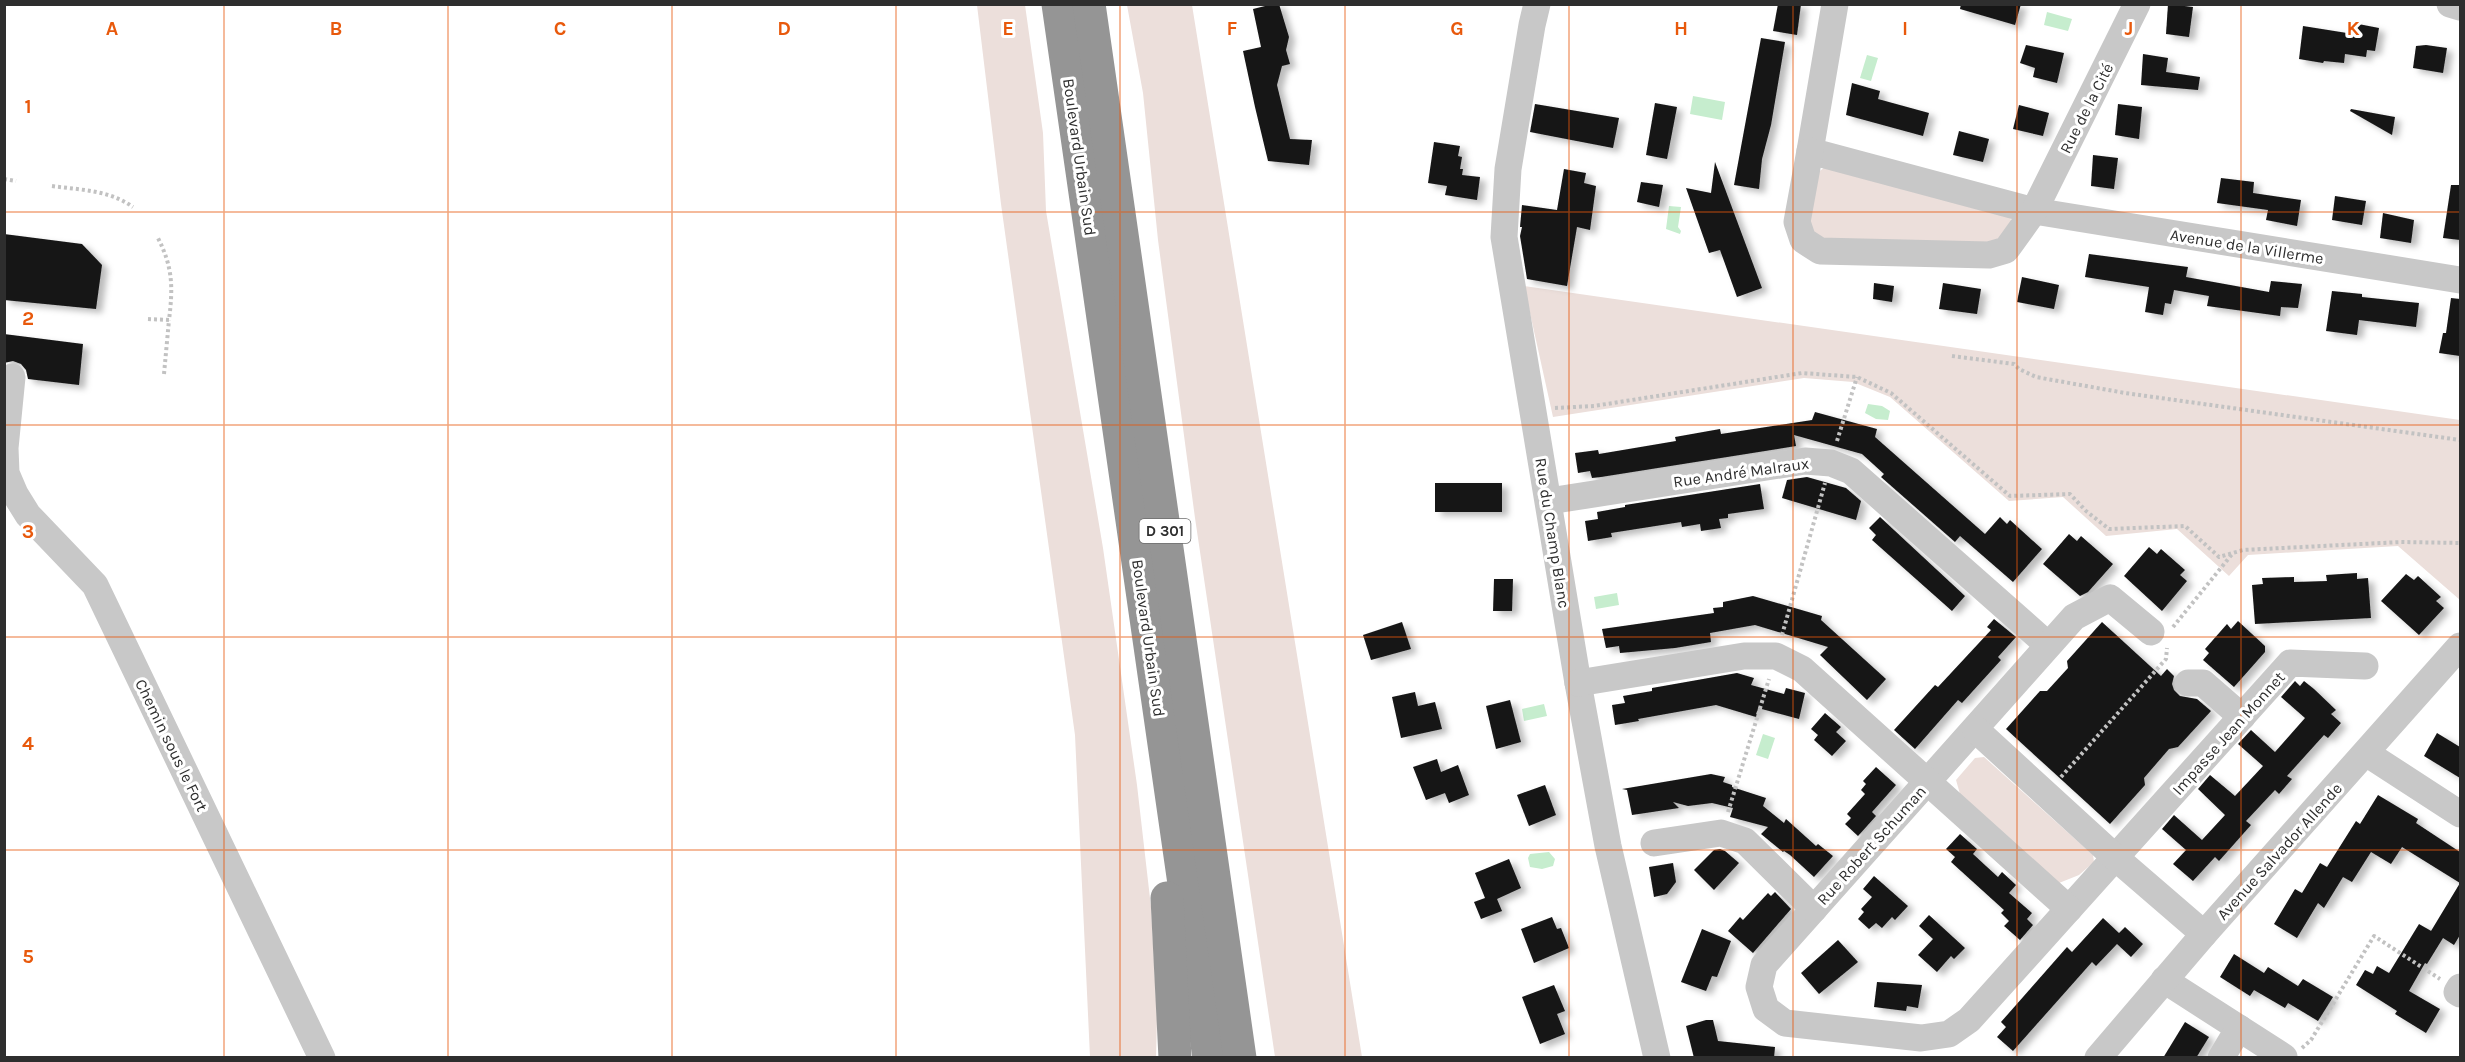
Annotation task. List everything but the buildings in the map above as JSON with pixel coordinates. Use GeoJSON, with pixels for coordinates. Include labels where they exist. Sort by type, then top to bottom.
{"type":"FeatureCollection","features":[{"type":"Feature","properties":{"kind":"highway","name":"Boulevard Urbain Sud"},"geometry":{"type":"LineString","coordinates":[[1058,4],[1209,1058]]}},
{"type":"Feature","properties":{"kind":"highway","name":"Boulevard Urbain Sud"},"geometry":{"type":"LineString","coordinates":[[1089,4],[1240,1058]]}},
{"type":"Feature","properties":{"kind":"highway"},"geometry":{"type":"LineString","coordinates":[[1175,1058],[1165,870],[1177,833]]}},
{"type":"Feature","properties":{"kind":"street","name":"Rue du Champ Blanc"},"geometry":{"type":"LineString","coordinates":[[1537,4],[1508,169],[1504,237],[1578,683],[1608,846],[1657,1058]]}},
{"type":"Feature","properties":{"kind":"street"},"geometry":{"type":"LineString","coordinates":[[1835,4],[1797,222],[1803,240],[1820,251],[1989,255],[2006,250],[2034,211]]}},
{"type":"Feature","properties":{"kind":"street","name":"Rue de la Cité"},"geometry":{"type":"LineString","coordinates":[[2034,211],[2137,4]]}},
{"type":"Feature","properties":{"kind":"street"},"geometry":{"type":"LineString","coordinates":[[2450,4],[2460,7]]}},
{"type":"Feature","properties":{"kind":"street","name":"Avenue de la Villerme"},"geometry":{"type":"LineString","coordinates":[[1810,151],[2034,211],[2460,280]]}},
{"type":"Feature","properties":{"kind":"street","name":"Chemin sous le Fort"},"geometry":{"type":"LineString","coordinates":[[12,377],[5,448],[6,473],[15,494],[28,515],[95,585],[322,1058]]}},
{"type":"Feature","properties":{"kind":"street","name":"Rue André Malraux"},"geometry":{"type":"LineString","coordinates":[[1549,501],[1805,461],[1831,463],[1851,471],[2048,645]]}},
{"type":"Feature","properties":{"kind":"street"},"geometry":{"type":"LineString","coordinates":[[2163,634],[2110,598],[2074,617],[1975,729],[2117,859],[2204,934]]}},
{"type":"Feature","properties":{"kind":"street","name":"Avenue Salvador Allende"},"geometry":{"type":"LineString","coordinates":[[2098,1058],[2204,934],[2460,645]]}},
{"type":"Feature","properties":{"kind":"street"},"geometry":{"type":"LineString","coordinates":[[1578,683],[1744,656],[1776,656],[1802,669],[2069,909]]}},
{"type":"Feature","properties":{"kind":"street","name":"Impasse Jean Monnet"},"geometry":{"type":"LineString","coordinates":[[2069,909],[2117,859],[2290,663],[2365,666]]}},
{"type":"Feature","properties":{"kind":"street"},"geometry":{"type":"LineString","coordinates":[[2188,683],[2203,683],[2242,717]]}},
{"type":"Feature","properties":{"kind":"street","name":"Rue Robert Schuman"},"geometry":{"type":"LineString","coordinates":[[1975,729],[1764,965],[1759,987],[1766,1009],[1785,1023],[1921,1038],[1949,1034],[1969,1020],[2069,909]]}},
{"type":"Feature","properties":{"kind":"street"},"geometry":{"type":"LineString","coordinates":[[2366,753],[2460,814]]}},
{"type":"Feature","properties":{"kind":"street"},"geometry":{"type":"LineString","coordinates":[[1654,843],[1721,833]]}},
{"type":"Feature","properties":{"kind":"street","name":"Rue Robert Schuman"},"geometry":{"type":"LineString","coordinates":[[1721,833],[1745,841],[1815,909]]}},
{"type":"Feature","properties":{"kind":"street"},"geometry":{"type":"LineString","coordinates":[[2164,980],[2284,1057]]}},
{"type":"Feature","properties":{"kind":"street"},"geometry":{"type":"LineString","coordinates":[[2221,1058],[2239,1028]]}},
{"type":"Feature","properties":{"kind":"path"},"geometry":{"type":"LineString","coordinates":[[4,179],[16,181]]}},
{"type":"Feature","properties":{"kind":"path"},"geometry":{"type":"LineString","coordinates":[[52,186],[105,193],[122,199],[134,207]]}},
{"type":"Feature","properties":{"kind":"path"},"geometry":{"type":"LineString","coordinates":[[158,238],[168,257],[173,286],[164,374]]}},
{"type":"Feature","properties":{"kind":"path"},"geometry":{"type":"LineString","coordinates":[[148,319],[169,320]]}},
{"type":"Feature","properties":{"kind":"path"},"geometry":{"type":"LineString","coordinates":[[1952,356],[2013,364],[2036,377],[2193,404],[2460,440]]}},
{"type":"Feature","properties":{"kind":"path"},"geometry":{"type":"LineString","coordinates":[[1533,409],[1594,406],[1802,373],[1857,377],[1891,393],[2010,496],[2070,494],[2086,511],[2109,529],[2185,526],[2219,557],[2243,550],[2401,542],[2460,543]]}},
{"type":"Feature","properties":{"kind":"path"},"geometry":{"type":"LineString","coordinates":[[1721,833],[1776,656],[1857,377]]}},
{"type":"Feature","properties":{"kind":"path"},"geometry":{"type":"LineString","coordinates":[[2045,794],[2166,659],[2163,634],[2233,553]]}},
{"type":"Feature","properties":{"kind":"path"},"geometry":{"type":"LineString","coordinates":[[2284,1057],[2295,1054],[2311,1040],[2374,936],[2459,991]]}},
{"type":"Feature","properties":{"kind":"shaded area"},"geometry":{"type":"Polygon","coordinates":[[[977,5],[1025,5],[1043,133],[1046,211],[1103,548],[1137,785],[1151,907],[1157,1019],[1156,1057],[1090,1057],[1075,735],[1001,204],[977,5]]]}},
{"type":"Feature","properties":{"kind":"shaded area"},"geometry":{"type":"Polygon","coordinates":[[[1127,5],[1192,5],[1362,1057],[1275,1057],[1195,518],[1158,240],[1143,93],[1127,5]]]}},
{"type":"Feature","properties":{"kind":"shaded area"},"geometry":{"type":"Polygon","coordinates":[[[2047,12],[2072,19],[2068,31],[2044,25],[2047,12]]]}},
{"type":"Feature","properties":{"kind":"shaded area"},"geometry":{"type":"Polygon","coordinates":[[[1867,55],[1878,58],[1871,81],[1860,78],[1867,55]]]}},
{"type":"Feature","properties":{"kind":"shaded area"},"geometry":{"type":"Polygon","coordinates":[[[1693,96],[1725,102],[1722,120],[1690,114],[1693,96]]]}},
{"type":"Feature","properties":{"kind":"shaded area"},"geometry":{"type":"Polygon","coordinates":[[[1825,167],[2010,216],[2012,225],[2004,242],[1820,243],[1810,234],[1809,184],[1825,167]]]}},
{"type":"Feature","properties":{"kind":"shaded area"},"geometry":{"type":"Polygon","coordinates":[[[1669,206],[1681,207],[1678,227],[1680,234],[1666,229],[1669,206]]]}},
{"type":"Feature","properties":{"kind":"shaded area"},"geometry":{"type":"Polygon","coordinates":[[[1524,286],[2460,420],[2460,600],[2398,546],[2248,555],[2229,576],[2177,529],[2106,536],[2063,497],[2009,501],[1890,397],[1853,382],[1804,378],[1553,417],[1524,286]]]}},
{"type":"Feature","properties":{"kind":"shaded area"},"geometry":{"type":"Polygon","coordinates":[[[1868,404],[1882,406],[1890,411],[1888,420],[1876,419],[1865,413],[1868,404]]]}},
{"type":"Feature","properties":{"kind":"shaded area"},"geometry":{"type":"Polygon","coordinates":[[[1617,593],[1619,605],[1596,609],[1594,597],[1617,593]]]}},
{"type":"Feature","properties":{"kind":"shaded area"},"geometry":{"type":"Polygon","coordinates":[[[1544,704],[1547,716],[1524,721],[1522,709],[1544,704]]]}},
{"type":"Feature","properties":{"kind":"shaded area"},"geometry":{"type":"Polygon","coordinates":[[[1763,734],[1775,738],[1768,759],[1756,755],[1763,734]]]}},
{"type":"Feature","properties":{"kind":"shaded area"},"geometry":{"type":"Polygon","coordinates":[[[1984,757],[2093,855],[2094,862],[2079,875],[2059,883],[1960,794],[1956,780],[1975,758],[1984,757]]]}},
{"type":"Feature","properties":{"kind":"shaded area"},"geometry":{"type":"Polygon","coordinates":[[[1549,852],[1555,859],[1553,866],[1542,869],[1530,867],[1528,858],[1530,854],[1549,852]]]}}]}
